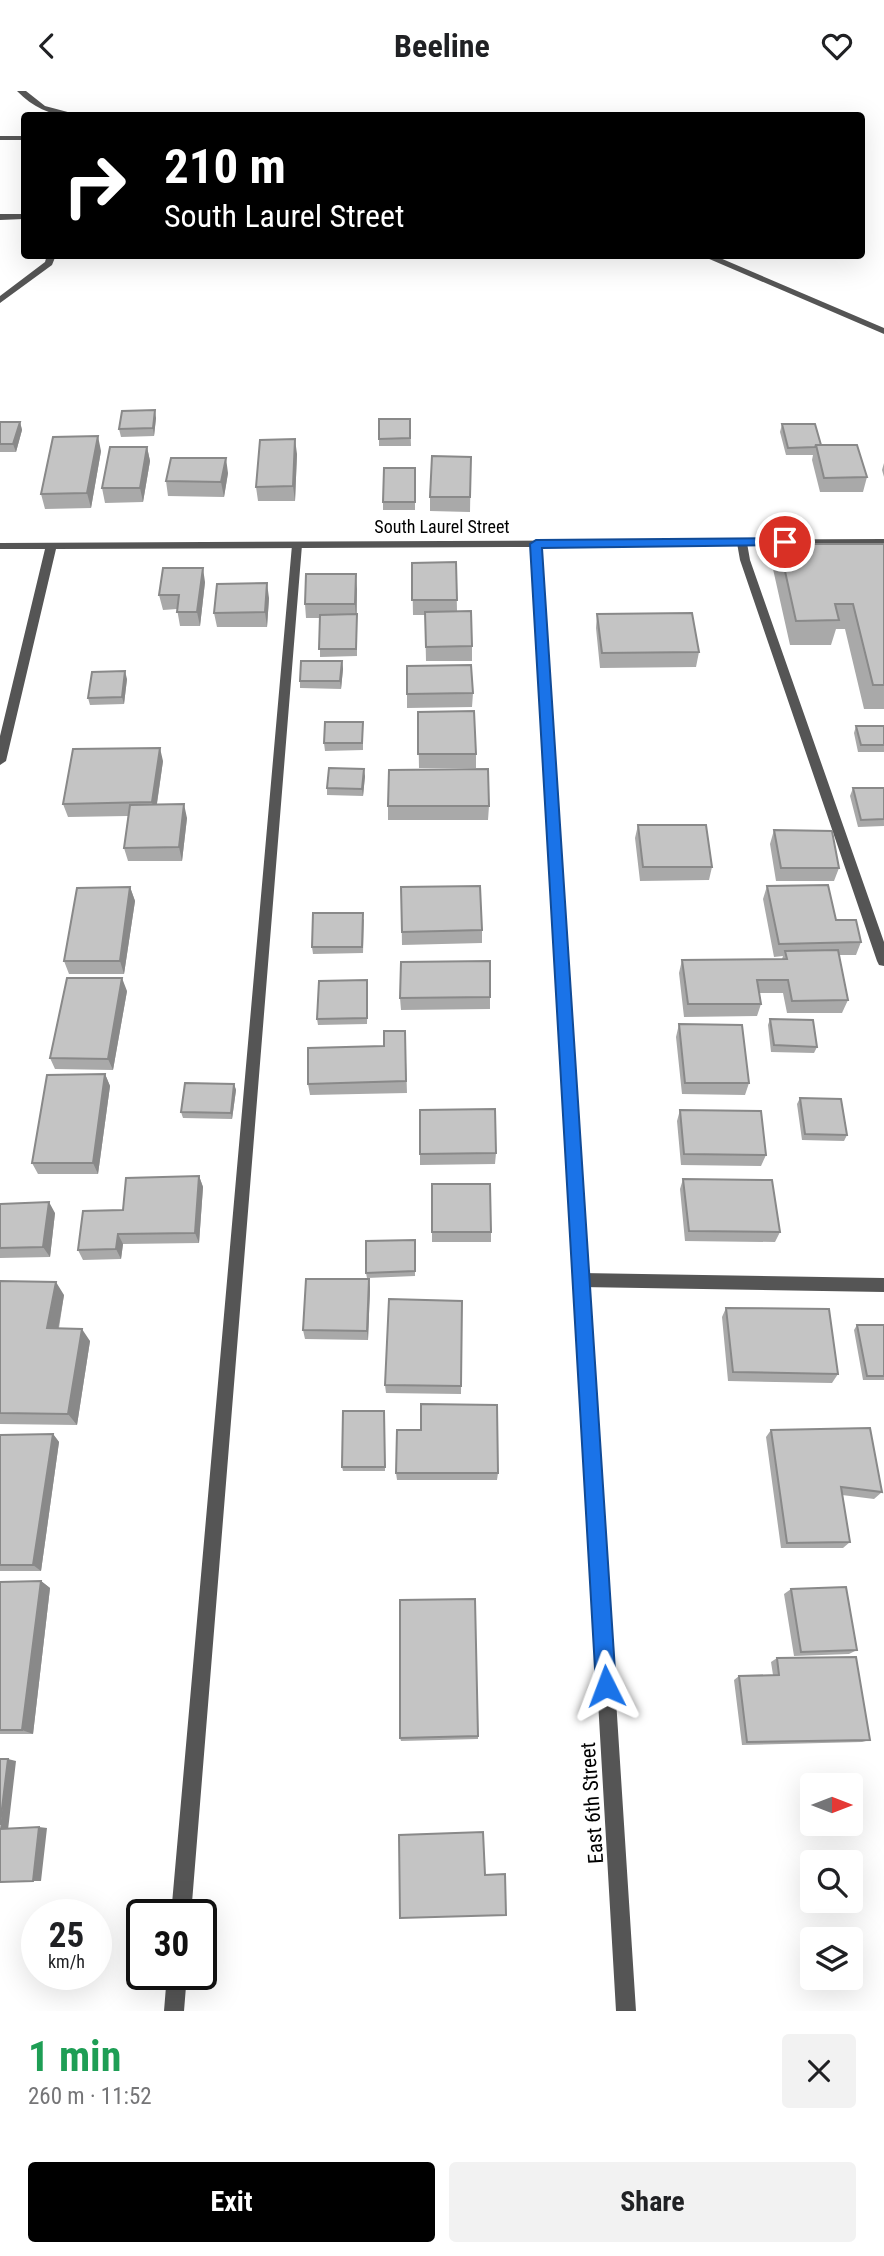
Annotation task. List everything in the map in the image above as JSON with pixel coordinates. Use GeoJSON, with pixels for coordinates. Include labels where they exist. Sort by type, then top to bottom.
{"type":"FeatureCollection","features":[{"type":"Feature","properties":{"kind":"street"},"geometry":{"type":"LineString","coordinates":[[21,91],[42,108],[61,112]]}},
{"type":"Feature","properties":{"kind":"street"},"geometry":{"type":"LineString","coordinates":[[0,138],[21,138]]}},
{"type":"Feature","properties":{"kind":"street"},"geometry":{"type":"LineString","coordinates":[[0,217],[21,217]]}},
{"type":"Feature","properties":{"kind":"street"},"geometry":{"type":"LineString","coordinates":[[0,300],[49,263],[50,259]]}},
{"type":"Feature","properties":{"kind":"street"},"geometry":{"type":"LineString","coordinates":[[713,259],[884,331]]}},
{"type":"Feature","properties":{"kind":"street","name":"South Laurel Street"},"geometry":{"type":"LineString","coordinates":[[0,546],[884,542]]}},
{"type":"Feature","properties":{"kind":"street"},"geometry":{"type":"LineString","coordinates":[[742,543],[884,961]]}},
{"type":"Feature","properties":{"kind":"street","name":"East 6th Street"},"geometry":{"type":"LineString","coordinates":[[536,544],[626,2011]]}},
{"type":"Feature","properties":{"kind":"street"},"geometry":{"type":"LineString","coordinates":[[182,1899],[297,545]]}},
{"type":"Feature","properties":{"kind":"street"},"geometry":{"type":"LineString","coordinates":[[0,761],[51,546]]}},
{"type":"Feature","properties":{"kind":"street"},"geometry":{"type":"LineString","coordinates":[[581,1280],[884,1285]]}},
{"type":"Feature","properties":{"kind":"street"},"geometry":{"type":"LineString","coordinates":[[174,2011],[176,1990]]}},
{"type":"Feature","properties":{"kind":"building"},"geometry":{"type":"Polygon","coordinates":[[[155,410],[153,428],[119,429],[122,411],[155,410]]]}},
{"type":"Feature","properties":{"kind":"building"},"geometry":{"type":"Polygon","coordinates":[[[379,419],[410,419],[410,438],[379,439],[379,419]]]}},
{"type":"Feature","properties":{"kind":"building"},"geometry":{"type":"Polygon","coordinates":[[[0,422],[20,422],[13,444],[0,444],[0,422]]]}},
{"type":"Feature","properties":{"kind":"building"},"geometry":{"type":"Polygon","coordinates":[[[782,424],[815,424],[821,445],[788,448],[782,424]]]}},
{"type":"Feature","properties":{"kind":"building"},"geometry":{"type":"Polygon","coordinates":[[[98,436],[87,493],[41,494],[53,437],[98,436]]]}},
{"type":"Feature","properties":{"kind":"building"},"geometry":{"type":"Polygon","coordinates":[[[295,439],[293,486],[256,487],[260,440],[295,439]]]}},
{"type":"Feature","properties":{"kind":"building"},"geometry":{"type":"Polygon","coordinates":[[[816,445],[857,445],[867,477],[824,478],[816,445]]]}},
{"type":"Feature","properties":{"kind":"building"},"geometry":{"type":"Polygon","coordinates":[[[110,447],[147,447],[140,488],[102,488],[110,447]]]}},
{"type":"Feature","properties":{"kind":"building"},"geometry":{"type":"Polygon","coordinates":[[[432,456],[471,457],[470,497],[430,497],[432,456]]]}},
{"type":"Feature","properties":{"kind":"building"},"geometry":{"type":"Polygon","coordinates":[[[171,458],[226,458],[221,482],[166,481],[171,458]]]}},
{"type":"Feature","properties":{"kind":"building"},"geometry":{"type":"Polygon","coordinates":[[[384,468],[415,468],[415,502],[383,502],[384,468]]]}},
{"type":"Feature","properties":{"kind":"building"},"geometry":{"type":"Polygon","coordinates":[[[779,544],[884,544],[884,685],[873,685],[853,604],[835,604],[839,620],[796,621],[779,544]]]}},
{"type":"Feature","properties":{"kind":"building"},"geometry":{"type":"Polygon","coordinates":[[[456,562],[457,600],[412,600],[412,563],[456,562]]]}},
{"type":"Feature","properties":{"kind":"building"},"geometry":{"type":"Polygon","coordinates":[[[163,568],[203,568],[197,612],[177,612],[179,595],[159,595],[163,568]]]}},
{"type":"Feature","properties":{"kind":"building"},"geometry":{"type":"Polygon","coordinates":[[[306,574],[356,574],[355,604],[305,604],[306,574]]]}},
{"type":"Feature","properties":{"kind":"building"},"geometry":{"type":"Polygon","coordinates":[[[267,583],[265,612],[214,613],[217,584],[267,583]]]}},
{"type":"Feature","properties":{"kind":"building"},"geometry":{"type":"Polygon","coordinates":[[[471,611],[472,646],[426,647],[425,612],[471,611]]]}},
{"type":"Feature","properties":{"kind":"building"},"geometry":{"type":"Polygon","coordinates":[[[692,613],[699,652],[602,653],[597,614],[692,613]]]}},
{"type":"Feature","properties":{"kind":"building"},"geometry":{"type":"Polygon","coordinates":[[[357,614],[356,649],[319,649],[320,615],[357,614]]]}},
{"type":"Feature","properties":{"kind":"building"},"geometry":{"type":"Polygon","coordinates":[[[301,661],[342,661],[340,681],[300,681],[301,661]]]}},
{"type":"Feature","properties":{"kind":"building"},"geometry":{"type":"Polygon","coordinates":[[[471,665],[473,693],[407,694],[407,666],[471,665]]]}},
{"type":"Feature","properties":{"kind":"building"},"geometry":{"type":"Polygon","coordinates":[[[125,671],[122,697],[88,698],[92,672],[125,671]]]}},
{"type":"Feature","properties":{"kind":"building"},"geometry":{"type":"Polygon","coordinates":[[[474,711],[476,754],[418,754],[418,712],[474,711]]]}},
{"type":"Feature","properties":{"kind":"building"},"geometry":{"type":"Polygon","coordinates":[[[325,722],[363,722],[362,743],[324,743],[325,722]]]}},
{"type":"Feature","properties":{"kind":"building"},"geometry":{"type":"Polygon","coordinates":[[[856,726],[884,726],[884,745],[861,745],[856,726]]]}},
{"type":"Feature","properties":{"kind":"building"},"geometry":{"type":"Polygon","coordinates":[[[160,748],[152,802],[63,804],[73,749],[160,748]]]}},
{"type":"Feature","properties":{"kind":"building"},"geometry":{"type":"Polygon","coordinates":[[[329,768],[364,769],[362,789],[327,788],[329,768]]]}},
{"type":"Feature","properties":{"kind":"building"},"geometry":{"type":"Polygon","coordinates":[[[488,769],[489,806],[388,806],[389,770],[488,769]]]}},
{"type":"Feature","properties":{"kind":"building"},"geometry":{"type":"Polygon","coordinates":[[[853,788],[884,788],[884,819],[861,820],[853,788]]]}},
{"type":"Feature","properties":{"kind":"building"},"geometry":{"type":"Polygon","coordinates":[[[184,804],[179,847],[124,848],[130,805],[184,804]]]}},
{"type":"Feature","properties":{"kind":"building"},"geometry":{"type":"Polygon","coordinates":[[[638,825],[706,825],[712,867],[643,867],[638,825]]]}},
{"type":"Feature","properties":{"kind":"building"},"geometry":{"type":"Polygon","coordinates":[[[774,830],[832,831],[839,868],[781,868],[774,830]]]}},
{"type":"Feature","properties":{"kind":"building"},"geometry":{"type":"Polygon","coordinates":[[[828,885],[836,920],[856,920],[861,942],[779,944],[767,886],[828,885]]]}},
{"type":"Feature","properties":{"kind":"building"},"geometry":{"type":"Polygon","coordinates":[[[480,886],[482,930],[402,932],[401,887],[480,886]]]}},
{"type":"Feature","properties":{"kind":"building"},"geometry":{"type":"Polygon","coordinates":[[[130,887],[120,961],[64,961],[77,888],[130,887]]]}},
{"type":"Feature","properties":{"kind":"building"},"geometry":{"type":"Polygon","coordinates":[[[313,913],[363,913],[362,947],[312,947],[313,913]]]}},
{"type":"Feature","properties":{"kind":"building"},"geometry":{"type":"Polygon","coordinates":[[[838,950],[848,1000],[792,1001],[788,980],[757,980],[761,1004],[688,1004],[682,960],[787,959],[785,951],[838,950]]]}},
{"type":"Feature","properties":{"kind":"building"},"geometry":{"type":"Polygon","coordinates":[[[490,961],[490,997],[400,998],[401,962],[490,961]]]}},
{"type":"Feature","properties":{"kind":"building"},"geometry":{"type":"Polygon","coordinates":[[[67,978],[122,978],[108,1059],[50,1058],[67,978]]]}},
{"type":"Feature","properties":{"kind":"building"},"geometry":{"type":"Polygon","coordinates":[[[367,980],[367,1018],[317,1019],[319,981],[367,980]]]}},
{"type":"Feature","properties":{"kind":"building"},"geometry":{"type":"Polygon","coordinates":[[[770,1019],[813,1020],[817,1047],[774,1045],[770,1019]]]}},
{"type":"Feature","properties":{"kind":"building"},"geometry":{"type":"Polygon","coordinates":[[[679,1024],[742,1025],[749,1083],[685,1083],[679,1024]]]}},
{"type":"Feature","properties":{"kind":"building"},"geometry":{"type":"Polygon","coordinates":[[[384,1031],[405,1031],[406,1081],[308,1084],[308,1048],[384,1046],[384,1031]]]}},
{"type":"Feature","properties":{"kind":"building"},"geometry":{"type":"Polygon","coordinates":[[[105,1074],[93,1163],[32,1163],[47,1075],[105,1074]]]}},
{"type":"Feature","properties":{"kind":"building"},"geometry":{"type":"Polygon","coordinates":[[[185,1083],[234,1084],[231,1113],[181,1112],[185,1083]]]}},
{"type":"Feature","properties":{"kind":"building"},"geometry":{"type":"Polygon","coordinates":[[[800,1098],[841,1099],[847,1135],[805,1134],[800,1098]]]}},
{"type":"Feature","properties":{"kind":"building"},"geometry":{"type":"Polygon","coordinates":[[[495,1109],[496,1153],[420,1154],[420,1110],[495,1109]]]}},
{"type":"Feature","properties":{"kind":"building"},"geometry":{"type":"Polygon","coordinates":[[[680,1110],[761,1111],[766,1155],[684,1154],[680,1110]]]}},
{"type":"Feature","properties":{"kind":"building"},"geometry":{"type":"Polygon","coordinates":[[[199,1176],[195,1233],[118,1234],[116,1249],[78,1250],[83,1211],[123,1210],[126,1178],[199,1176]]]}},
{"type":"Feature","properties":{"kind":"building"},"geometry":{"type":"Polygon","coordinates":[[[683,1179],[772,1180],[780,1232],[689,1231],[683,1179]]]}},
{"type":"Feature","properties":{"kind":"building"},"geometry":{"type":"Polygon","coordinates":[[[432,1184],[490,1184],[491,1232],[432,1232],[432,1184]]]}},
{"type":"Feature","properties":{"kind":"building"},"geometry":{"type":"Polygon","coordinates":[[[49,1202],[43,1247],[0,1248],[0,1204],[49,1202]]]}},
{"type":"Feature","properties":{"kind":"building"},"geometry":{"type":"Polygon","coordinates":[[[415,1240],[415,1271],[366,1273],[366,1241],[415,1240]]]}},
{"type":"Feature","properties":{"kind":"building"},"geometry":{"type":"Polygon","coordinates":[[[306,1279],[369,1279],[367,1331],[303,1330],[306,1279]]]}},
{"type":"Feature","properties":{"kind":"building"},"geometry":{"type":"Polygon","coordinates":[[[0,1281],[56,1282],[47,1328],[82,1329],[68,1414],[0,1413],[0,1281]]]}},
{"type":"Feature","properties":{"kind":"building"},"geometry":{"type":"Polygon","coordinates":[[[389,1299],[462,1301],[461,1386],[385,1385],[389,1299]]]}},
{"type":"Feature","properties":{"kind":"building"},"geometry":{"type":"Polygon","coordinates":[[[726,1308],[829,1309],[838,1374],[733,1372],[726,1308]]]}},
{"type":"Feature","properties":{"kind":"building"},"geometry":{"type":"Polygon","coordinates":[[[857,1325],[884,1325],[884,1376],[867,1376],[857,1325]]]}},
{"type":"Feature","properties":{"kind":"building"},"geometry":{"type":"Polygon","coordinates":[[[421,1404],[497,1405],[498,1473],[396,1473],[397,1430],[421,1430],[421,1404]]]}},
{"type":"Feature","properties":{"kind":"building"},"geometry":{"type":"Polygon","coordinates":[[[343,1411],[384,1411],[385,1467],[342,1467],[343,1411]]]}},
{"type":"Feature","properties":{"kind":"building"},"geometry":{"type":"Polygon","coordinates":[[[870,1428],[882,1492],[841,1487],[850,1542],[787,1543],[771,1430],[870,1428]]]}},
{"type":"Feature","properties":{"kind":"building"},"geometry":{"type":"Polygon","coordinates":[[[53,1434],[33,1565],[0,1565],[0,1435],[53,1434]]]}},
{"type":"Feature","properties":{"kind":"building"},"geometry":{"type":"Polygon","coordinates":[[[41,1581],[22,1730],[0,1730],[0,1582],[41,1581]]]}},
{"type":"Feature","properties":{"kind":"building"},"geometry":{"type":"Polygon","coordinates":[[[846,1587],[857,1650],[801,1652],[791,1589],[846,1587]]]}},
{"type":"Feature","properties":{"kind":"building"},"geometry":{"type":"Polygon","coordinates":[[[475,1599],[478,1736],[400,1738],[400,1600],[475,1599]]]}},
{"type":"Feature","properties":{"kind":"building"},"geometry":{"type":"Polygon","coordinates":[[[856,1657],[870,1740],[747,1742],[739,1676],[779,1675],[777,1658],[856,1657]]]}},
{"type":"Feature","properties":{"kind":"building"},"geometry":{"type":"Polygon","coordinates":[[[0,1759],[8,1759],[0,1825],[0,1759]]]}},
{"type":"Feature","properties":{"kind":"building"},"geometry":{"type":"Polygon","coordinates":[[[39,1827],[33,1881],[0,1882],[0,1829],[39,1827]]]}},
{"type":"Feature","properties":{"kind":"building"},"geometry":{"type":"Polygon","coordinates":[[[483,1832],[485,1875],[505,1874],[506,1915],[400,1918],[399,1835],[483,1832]]]}},
{"type":"Feature","properties":{"kind":"route"},"geometry":{"type":"LineString","coordinates":[[606,1686],[536,544],[785,542]]}}]}
